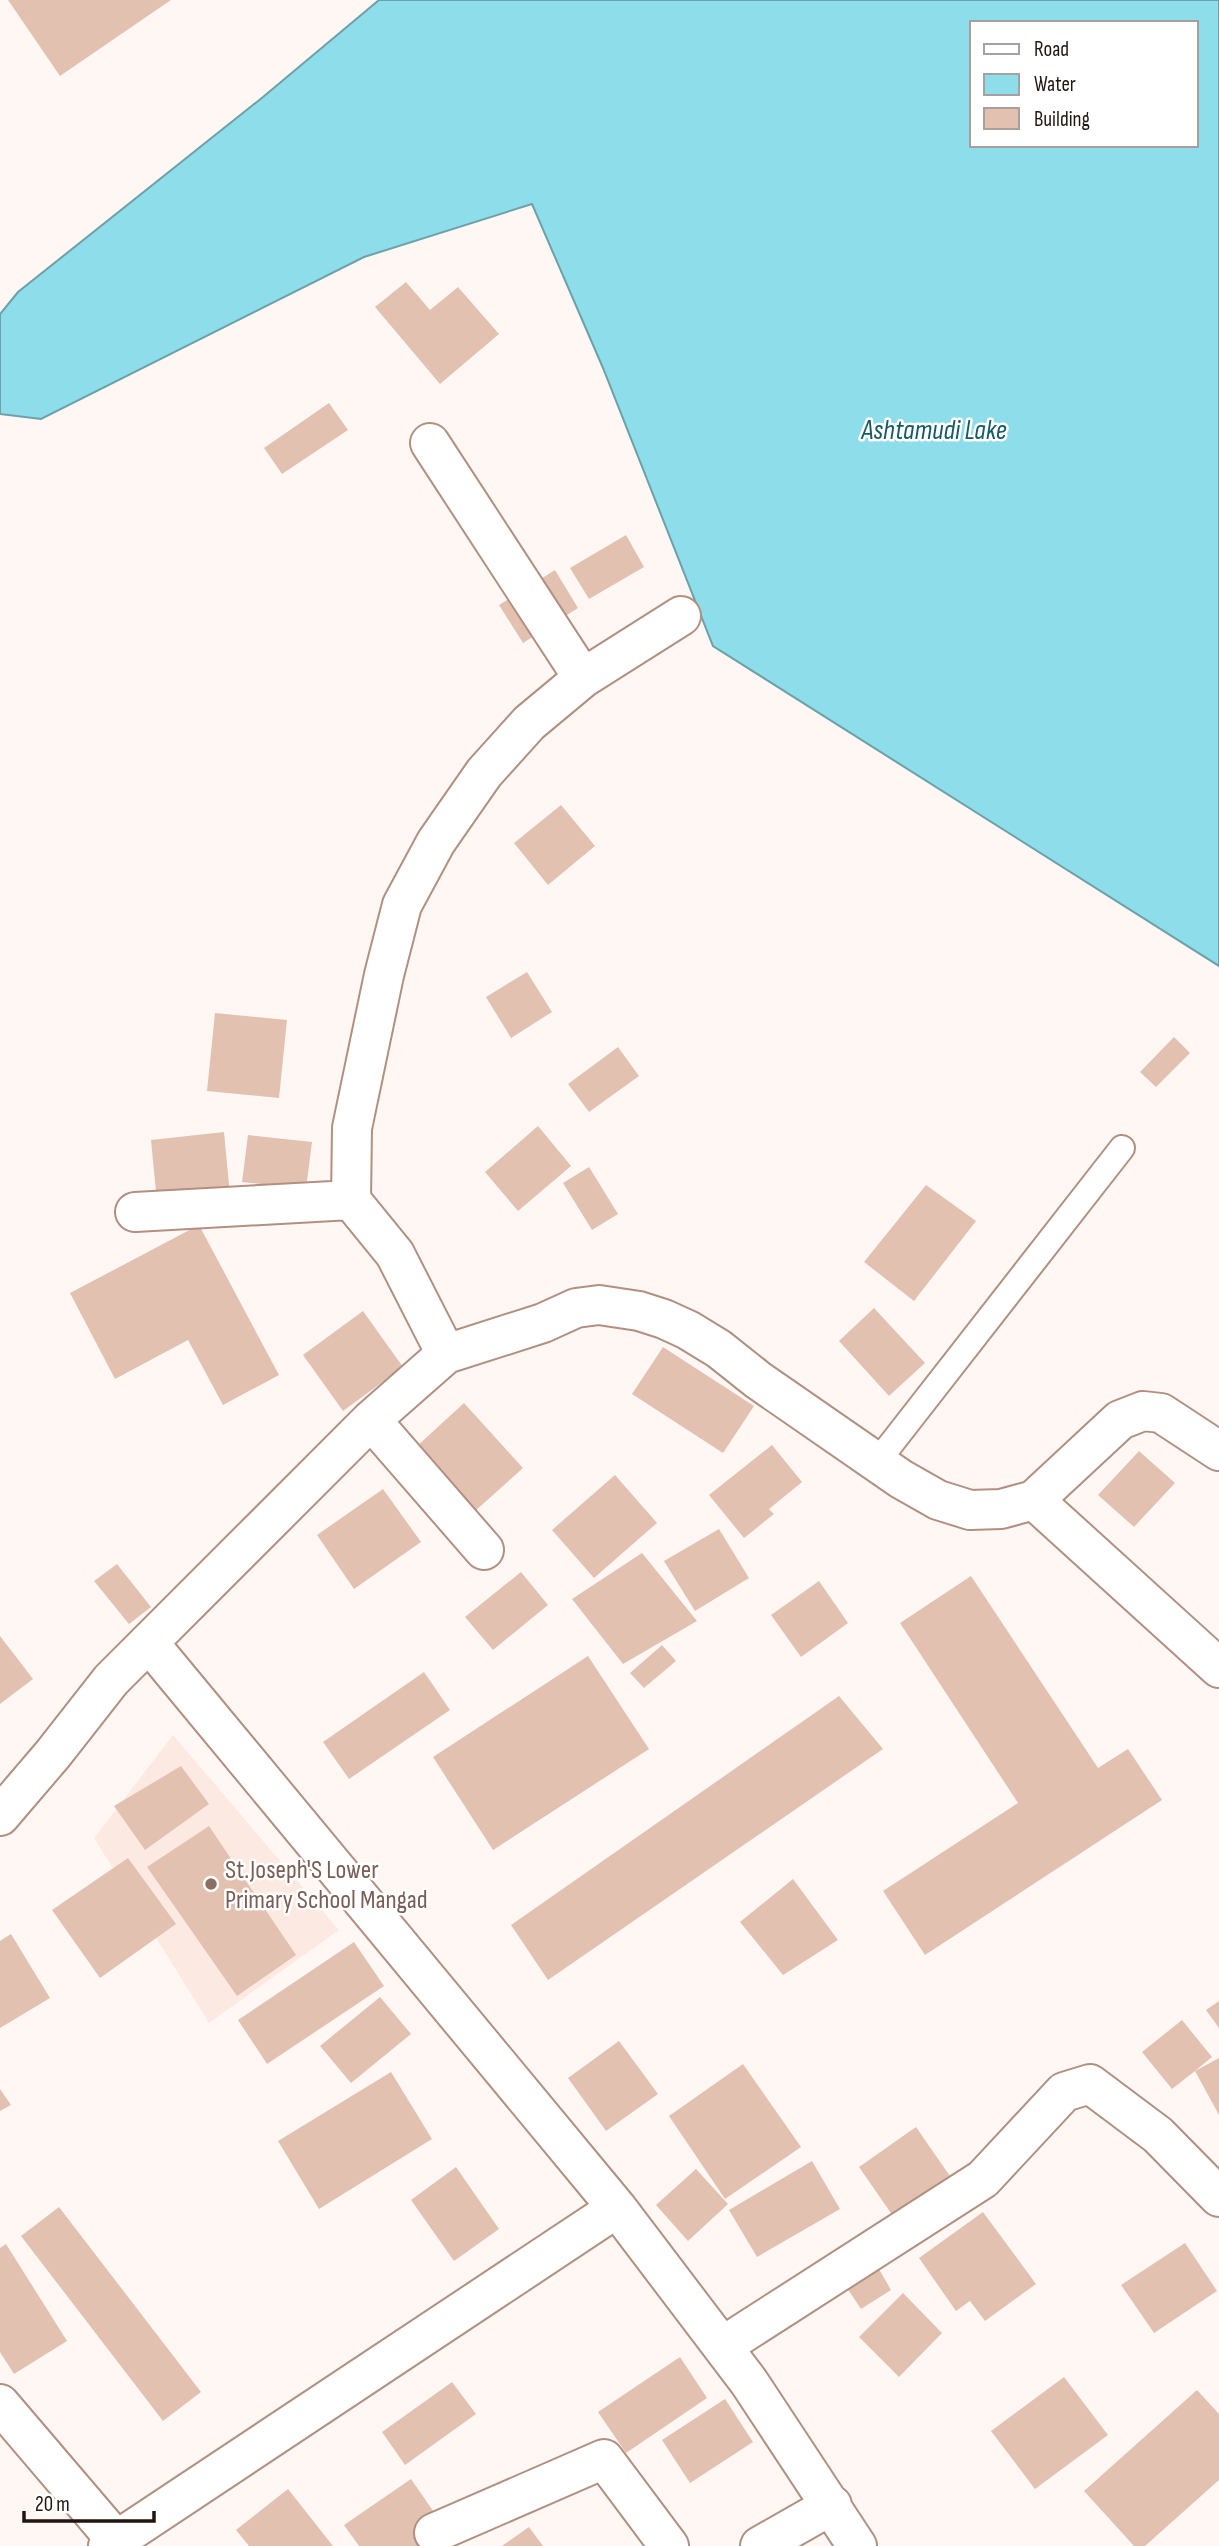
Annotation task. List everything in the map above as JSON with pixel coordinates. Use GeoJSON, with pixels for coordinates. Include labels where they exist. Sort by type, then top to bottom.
{"type":"FeatureCollection","features":[{"type":"Feature","properties":{"kind":"street"},"geometry":{"type":"LineString","coordinates":[[429,443],[583,678]]}},
{"type":"Feature","properties":{"kind":"street"},"geometry":{"type":"LineString","coordinates":[[446,1354],[395,1254],[351,1200],[352,1128],[384,975],[402,905],[436,842],[484,773],[529,723],[583,678],[681,616]]}},
{"type":"Feature","properties":{"kind":"street"},"geometry":{"type":"LineString","coordinates":[[135,1212],[351,1200]]}},
{"type":"Feature","properties":{"kind":"street"},"geometry":{"type":"LineString","coordinates":[[2,1810],[111,1680],[371,1420],[446,1354],[543,1323],[576,1308],[599,1305],[639,1311],[664,1319],[719,1349],[758,1380],[877,1462],[938,1500],[970,1510],[1001,1509],[1034,1500],[1120,1420],[1143,1411],[1161,1413],[1219,1451]]}},
{"type":"Feature","properties":{"kind":"street"},"geometry":{"type":"LineString","coordinates":[[371,1420],[484,1550]]}},
{"type":"Feature","properties":{"kind":"street"},"geometry":{"type":"LineString","coordinates":[[1034,1500],[1219,1668]]}},
{"type":"Feature","properties":{"kind":"street"},"geometry":{"type":"LineString","coordinates":[[149,1643],[617,2208],[723,2346],[857,2546]]}},
{"type":"Feature","properties":{"kind":"street"},"geometry":{"type":"LineString","coordinates":[[723,2346],[983,2179],[1064,2092],[1090,2084],[1158,2135],[1219,2197]]}},
{"type":"Feature","properties":{"kind":"street"},"geometry":{"type":"LineString","coordinates":[[0,2404],[112,2543],[617,2208]]}},
{"type":"Feature","properties":{"kind":"street"},"geometry":{"type":"LineString","coordinates":[[434,2533],[604,2459],[669,2546]]}},
{"type":"Feature","properties":{"kind":"street"},"geometry":{"type":"LineString","coordinates":[[760,2546],[832,2505]]}},
{"type":"Feature","properties":{"kind":"lane"},"geometry":{"type":"LineString","coordinates":[[877,1462],[1122,1147]]}},
{"type":"Feature","properties":{"kind":"shaded area","name":"St.Joseph'S Lower Primary School Mangad"},"geometry":{"type":"Polygon","coordinates":[[[173,1735],[339,1930],[209,2023],[94,1838],[173,1735]]]}},
{"type":"Feature","properties":{"kind":"water","name":"Ashtamudi Lake"},"geometry":{"type":"Polygon","coordinates":[[[379,0],[1219,0],[1219,966],[713,646],[603,368],[532,204],[364,257],[41,419],[0,414],[0,314],[18,292],[263,97],[379,0]]]}},
{"type":"Feature","properties":{"kind":"building"},"geometry":{"type":"Polygon","coordinates":[[[8,0],[171,0],[60,76],[8,0]]]}},
{"type":"Feature","properties":{"kind":"building"},"geometry":{"type":"Polygon","coordinates":[[[406,282],[430,310],[458,287],[499,334],[440,384],[375,307],[406,282]]]}},
{"type":"Feature","properties":{"kind":"building"},"geometry":{"type":"Polygon","coordinates":[[[329,403],[348,430],[282,474],[264,448],[329,403]]]}},
{"type":"Feature","properties":{"kind":"building"},"geometry":{"type":"Polygon","coordinates":[[[626,535],[644,567],[589,599],[570,568],[626,535]]]}},
{"type":"Feature","properties":{"kind":"building"},"geometry":{"type":"Polygon","coordinates":[[[555,570],[578,608],[523,643],[499,605],[555,570]]]}},
{"type":"Feature","properties":{"kind":"building"},"geometry":{"type":"Polygon","coordinates":[[[561,805],[595,846],[548,885],[514,843],[561,805]]]}},
{"type":"Feature","properties":{"kind":"building"},"geometry":{"type":"Polygon","coordinates":[[[527,972],[552,1012],[511,1038],[486,997],[527,972]]]}},
{"type":"Feature","properties":{"kind":"building"},"geometry":{"type":"Polygon","coordinates":[[[215,1013],[287,1020],[279,1098],[207,1091],[215,1013]]]}},
{"type":"Feature","properties":{"kind":"building"},"geometry":{"type":"Polygon","coordinates":[[[1174,1037],[1190,1053],[1156,1087],[1140,1072],[1174,1037]]]}},
{"type":"Feature","properties":{"kind":"building"},"geometry":{"type":"Polygon","coordinates":[[[618,1047],[639,1076],[589,1112],[568,1084],[618,1047]]]}},
{"type":"Feature","properties":{"kind":"building"},"geometry":{"type":"Polygon","coordinates":[[[538,1126],[571,1166],[518,1211],[485,1172],[538,1126]]]}},
{"type":"Feature","properties":{"kind":"building"},"geometry":{"type":"Polygon","coordinates":[[[224,1132],[230,1195],[157,1202],[151,1140],[224,1132]]]}},
{"type":"Feature","properties":{"kind":"building"},"geometry":{"type":"Polygon","coordinates":[[[248,1135],[312,1142],[306,1189],[242,1182],[248,1135]]]}},
{"type":"Feature","properties":{"kind":"building"},"geometry":{"type":"Polygon","coordinates":[[[589,1167],[618,1214],[592,1230],[563,1183],[589,1167]]]}},
{"type":"Feature","properties":{"kind":"building"},"geometry":{"type":"Polygon","coordinates":[[[926,1185],[976,1221],[914,1301],[864,1262],[926,1185]]]}},
{"type":"Feature","properties":{"kind":"building"},"geometry":{"type":"Polygon","coordinates":[[[199,1225],[279,1375],[223,1405],[188,1340],[115,1379],[70,1293],[199,1225]]]}},
{"type":"Feature","properties":{"kind":"building"},"geometry":{"type":"Polygon","coordinates":[[[874,1308],[925,1363],[889,1396],[839,1341],[874,1308]]]}},
{"type":"Feature","properties":{"kind":"building"},"geometry":{"type":"Polygon","coordinates":[[[363,1311],[403,1367],[343,1411],[303,1355],[363,1311]]]}},
{"type":"Feature","properties":{"kind":"building"},"geometry":{"type":"Polygon","coordinates":[[[663,1347],[754,1406],[723,1453],[632,1394],[663,1347]]]}},
{"type":"Feature","properties":{"kind":"building"},"geometry":{"type":"Polygon","coordinates":[[[464,1403],[523,1468],[475,1511],[416,1447],[464,1403]]]}},
{"type":"Feature","properties":{"kind":"building"},"geometry":{"type":"Polygon","coordinates":[[[772,1445],[802,1482],[769,1509],[774,1514],[744,1538],[709,1495],[772,1445]]]}},
{"type":"Feature","properties":{"kind":"building"},"geometry":{"type":"Polygon","coordinates":[[[1139,1451],[1175,1483],[1134,1527],[1098,1495],[1139,1451]]]}},
{"type":"Feature","properties":{"kind":"building"},"geometry":{"type":"Polygon","coordinates":[[[615,1475],[657,1523],[594,1578],[552,1530],[615,1475]]]}},
{"type":"Feature","properties":{"kind":"building"},"geometry":{"type":"Polygon","coordinates":[[[383,1489],[421,1542],[354,1589],[317,1535],[383,1489]]]}},
{"type":"Feature","properties":{"kind":"building"},"geometry":{"type":"Polygon","coordinates":[[[719,1529],[749,1578],[695,1611],[664,1561],[719,1529]]]}},
{"type":"Feature","properties":{"kind":"building"},"geometry":{"type":"Polygon","coordinates":[[[642,1553],[697,1621],[623,1664],[572,1599],[642,1553]]]}},
{"type":"Feature","properties":{"kind":"building"},"geometry":{"type":"Polygon","coordinates":[[[117,1564],[151,1607],[129,1624],[94,1581],[117,1564]]]}},
{"type":"Feature","properties":{"kind":"building"},"geometry":{"type":"Polygon","coordinates":[[[521,1572],[548,1605],[493,1650],[465,1617],[521,1572]]]}},
{"type":"Feature","properties":{"kind":"building"},"geometry":{"type":"Polygon","coordinates":[[[971,1576],[1098,1768],[1128,1749],[1162,1800],[925,1955],[883,1891],[1018,1803],[900,1623],[971,1576]]]}},
{"type":"Feature","properties":{"kind":"building"},"geometry":{"type":"Polygon","coordinates":[[[819,1581],[848,1623],[801,1657],[771,1615],[819,1581]]]}},
{"type":"Feature","properties":{"kind":"building"},"geometry":{"type":"Polygon","coordinates":[[[0,1636],[33,1679],[0,1704],[0,1636]]]}},
{"type":"Feature","properties":{"kind":"building"},"geometry":{"type":"Polygon","coordinates":[[[662,1645],[676,1661],[644,1688],[630,1673],[662,1645]]]}},
{"type":"Feature","properties":{"kind":"building"},"geometry":{"type":"Polygon","coordinates":[[[588,1656],[649,1749],[493,1850],[433,1757],[588,1656]]]}},
{"type":"Feature","properties":{"kind":"building"},"geometry":{"type":"Polygon","coordinates":[[[424,1672],[450,1710],[349,1779],[323,1742],[424,1672]]]}},
{"type":"Feature","properties":{"kind":"building"},"geometry":{"type":"Polygon","coordinates":[[[839,1696],[883,1749],[548,1980],[511,1925],[839,1696]]]}},
{"type":"Feature","properties":{"kind":"building"},"geometry":{"type":"Polygon","coordinates":[[[181,1766],[209,1804],[145,1850],[114,1806],[181,1766]]]}},
{"type":"Feature","properties":{"kind":"building"},"geometry":{"type":"Polygon","coordinates":[[[209,1826],[296,1955],[237,1996],[147,1867],[209,1826]]]}},
{"type":"Feature","properties":{"kind":"building"},"geometry":{"type":"Polygon","coordinates":[[[128,1858],[176,1924],[100,1978],[52,1910],[128,1858]]]}},
{"type":"Feature","properties":{"kind":"building"},"geometry":{"type":"Polygon","coordinates":[[[793,1879],[838,1940],[783,1975],[740,1922],[793,1879]]]}},
{"type":"Feature","properties":{"kind":"building"},"geometry":{"type":"Polygon","coordinates":[[[11,1934],[50,1998],[0,2028],[0,1941],[11,1934]]]}},
{"type":"Feature","properties":{"kind":"building"},"geometry":{"type":"Polygon","coordinates":[[[354,1942],[384,1986],[267,2064],[238,2020],[354,1942]]]}},
{"type":"Feature","properties":{"kind":"building"},"geometry":{"type":"Polygon","coordinates":[[[380,1997],[411,2034],[351,2083],[320,2046],[380,1997]]]}},
{"type":"Feature","properties":{"kind":"building"},"geometry":{"type":"Polygon","coordinates":[[[1219,2001],[1219,2028],[1206,2010],[1219,2001]]]}},
{"type":"Feature","properties":{"kind":"building"},"geometry":{"type":"Polygon","coordinates":[[[1182,2020],[1212,2057],[1172,2089],[1142,2052],[1182,2020]]]}},
{"type":"Feature","properties":{"kind":"building"},"geometry":{"type":"Polygon","coordinates":[[[619,2041],[658,2094],[606,2131],[568,2078],[619,2041]]]}},
{"type":"Feature","properties":{"kind":"building"},"geometry":{"type":"Polygon","coordinates":[[[1219,2058],[1219,2115],[1195,2071],[1219,2058]]]}},
{"type":"Feature","properties":{"kind":"building"},"geometry":{"type":"Polygon","coordinates":[[[743,2064],[801,2147],[725,2199],[669,2116],[743,2064]]]}},
{"type":"Feature","properties":{"kind":"building"},"geometry":{"type":"Polygon","coordinates":[[[391,2072],[432,2139],[319,2209],[278,2141],[391,2072]]]}},
{"type":"Feature","properties":{"kind":"building"},"geometry":{"type":"Polygon","coordinates":[[[0,2089],[11,2105],[0,2111],[0,2089]]]}},
{"type":"Feature","properties":{"kind":"building"},"geometry":{"type":"Polygon","coordinates":[[[916,2127],[952,2179],[895,2219],[859,2167],[916,2127]]]}},
{"type":"Feature","properties":{"kind":"building"},"geometry":{"type":"Polygon","coordinates":[[[812,2161],[840,2209],[757,2257],[729,2210],[812,2161]]]}},
{"type":"Feature","properties":{"kind":"building"},"geometry":{"type":"Polygon","coordinates":[[[456,2167],[499,2229],[454,2261],[411,2200],[456,2167]]]}},
{"type":"Feature","properties":{"kind":"building"},"geometry":{"type":"Polygon","coordinates":[[[696,2169],[728,2204],[688,2241],[656,2205],[696,2169]]]}},
{"type":"Feature","properties":{"kind":"building"},"geometry":{"type":"Polygon","coordinates":[[[59,2207],[201,2392],[163,2421],[21,2236],[59,2207]]]}},
{"type":"Feature","properties":{"kind":"building"},"geometry":{"type":"Polygon","coordinates":[[[983,2212],[1036,2284],[985,2321],[970,2301],[956,2311],[919,2258],[983,2212]]]}},
{"type":"Feature","properties":{"kind":"building"},"geometry":{"type":"Polygon","coordinates":[[[1185,2243],[1217,2291],[1154,2333],[1121,2285],[1185,2243]]]}},
{"type":"Feature","properties":{"kind":"building"},"geometry":{"type":"Polygon","coordinates":[[[6,2244],[67,2341],[14,2374],[0,2352],[0,2248],[6,2244]]]}},
{"type":"Feature","properties":{"kind":"building"},"geometry":{"type":"Polygon","coordinates":[[[879,2269],[891,2290],[861,2309],[847,2288],[879,2269]]]}},
{"type":"Feature","properties":{"kind":"building"},"geometry":{"type":"Polygon","coordinates":[[[903,2293],[942,2333],[899,2377],[859,2337],[903,2293]]]}},
{"type":"Feature","properties":{"kind":"building"},"geometry":{"type":"Polygon","coordinates":[[[680,2357],[707,2398],[626,2453],[598,2412],[680,2357]]]}},
{"type":"Feature","properties":{"kind":"building"},"geometry":{"type":"Polygon","coordinates":[[[1064,2377],[1108,2435],[1035,2489],[991,2431],[1064,2377]]]}},
{"type":"Feature","properties":{"kind":"building"},"geometry":{"type":"Polygon","coordinates":[[[452,2382],[476,2414],[405,2465],[382,2432],[452,2382]]]}},
{"type":"Feature","properties":{"kind":"building"},"geometry":{"type":"Polygon","coordinates":[[[1197,2390],[1219,2414],[1219,2480],[1145,2546],[1134,2546],[1084,2491],[1197,2390]]]}},
{"type":"Feature","properties":{"kind":"building"},"geometry":{"type":"Polygon","coordinates":[[[725,2399],[753,2442],[690,2483],[662,2440],[725,2399]]]}},
{"type":"Feature","properties":{"kind":"building"},"geometry":{"type":"Polygon","coordinates":[[[411,2479],[447,2531],[425,2546],[359,2546],[344,2525],[411,2479]]]}},
{"type":"Feature","properties":{"kind":"building"},"geometry":{"type":"Polygon","coordinates":[[[288,2489],[333,2546],[249,2546],[236,2530],[288,2489]]]}},
{"type":"Feature","properties":{"kind":"building"},"geometry":{"type":"Polygon","coordinates":[[[529,2527],[543,2546],[502,2546],[529,2527]]]}},
{"type":"Feature","properties":{"kind":"place","name":"St.Joseph'S Lower Primary School Mangad"},"geometry":{"type":"Point","coordinates":[211,1884]}}]}
